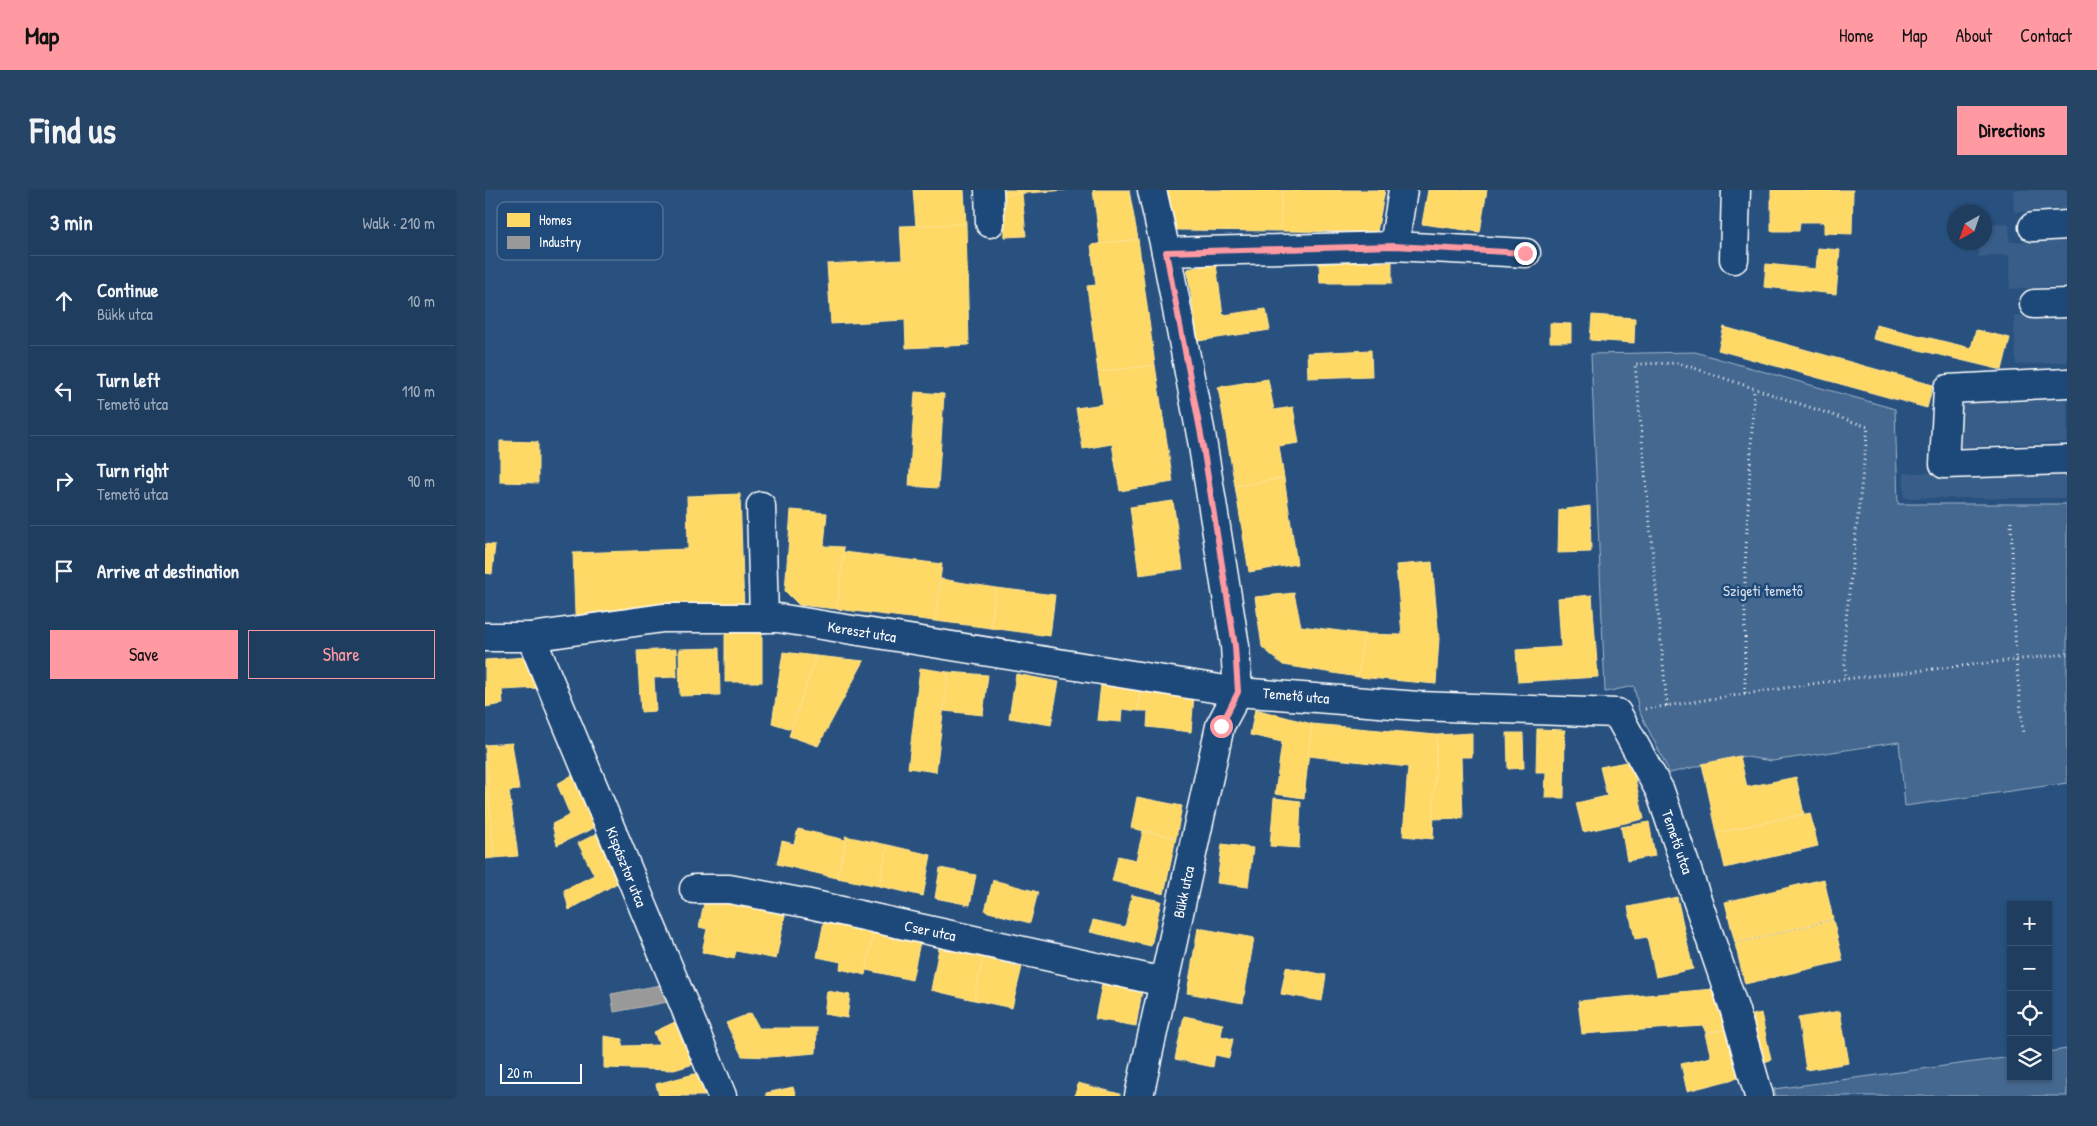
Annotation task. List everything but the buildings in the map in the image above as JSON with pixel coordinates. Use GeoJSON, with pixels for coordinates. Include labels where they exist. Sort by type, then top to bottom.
{"type":"FeatureCollection","features":[{"type":"Feature","properties":{"kind":"street"},"geometry":{"type":"LineString","coordinates":[[989,190],[990,223]]}},
{"type":"Feature","properties":{"kind":"street"},"geometry":{"type":"LineString","coordinates":[[1153,190],[1204,450],[1235,646],[1238,692]]}},
{"type":"Feature","properties":{"kind":"street"},"geometry":{"type":"LineString","coordinates":[[1394,246],[1403,190]]}},
{"type":"Feature","properties":{"kind":"street"},"geometry":{"type":"LineString","coordinates":[[1734,259],[1736,190]]}},
{"type":"Feature","properties":{"kind":"street"},"geometry":{"type":"LineString","coordinates":[[2033,227],[2067,225]]}},
{"type":"Feature","properties":{"kind":"street"},"geometry":{"type":"LineString","coordinates":[[1166,252],[1394,246],[1525,253]]}},
{"type":"Feature","properties":{"kind":"street"},"geometry":{"type":"LineString","coordinates":[[2034,304],[2067,303]]}},
{"type":"Feature","properties":{"kind":"street"},"geometry":{"type":"LineString","coordinates":[[2067,383],[1948,389],[1944,464],[2067,460]]}},
{"type":"Feature","properties":{"kind":"street"},"geometry":{"type":"LineString","coordinates":[[761,506],[764,618]]}},
{"type":"Feature","properties":{"kind":"street","name":"Kereszt utca"},"geometry":{"type":"LineString","coordinates":[[485,637],[531,638],[663,618],[778,618],[1238,692]]}},
{"type":"Feature","properties":{"kind":"street","name":"Kispásztor utca"},"geometry":{"type":"LineString","coordinates":[[531,638],[723,1096]]}},
{"type":"Feature","properties":{"kind":"street","name":"Temető utca"},"geometry":{"type":"LineString","coordinates":[[1238,692],[1418,706],[1617,712],[1660,791],[1735,1011],[1759,1096]]}},
{"type":"Feature","properties":{"kind":"street","name":"Bükk utca"},"geometry":{"type":"LineString","coordinates":[[1139,1096],[1221,726],[1238,692]]}},
{"type":"Feature","properties":{"kind":"street","name":"Cser utca"},"geometry":{"type":"LineString","coordinates":[[694,889],[729,889],[805,903],[1164,982]]}},
{"type":"Feature","properties":{"kind":"path"},"geometry":{"type":"LineString","coordinates":[[1667,706],[1635,364],[1679,363],[1868,427],[1845,628],[1845,679]]}},
{"type":"Feature","properties":{"kind":"path"},"geometry":{"type":"LineString","coordinates":[[1745,693],[1745,569],[1754,389]]}},
{"type":"Feature","properties":{"kind":"path"},"geometry":{"type":"LineString","coordinates":[[2011,521],[2016,659],[2023,732]]}},
{"type":"Feature","properties":{"kind":"path"},"geometry":{"type":"LineString","coordinates":[[1617,712],[1845,679],[2067,654]]}},
{"type":"Feature","properties":{"kind":"shaded area"},"geometry":{"type":"Polygon","coordinates":[[[2013,190],[2067,190],[2067,209],[2014,212],[2013,190]]]}},
{"type":"Feature","properties":{"kind":"shaded area"},"geometry":{"type":"Polygon","coordinates":[[[2009,223],[2010,242],[2067,239],[2067,286],[2010,289],[2009,255],[1979,257],[1979,250],[1992,250],[1992,224],[2009,223]]]}},
{"type":"Feature","properties":{"kind":"shaded area"},"geometry":{"type":"Polygon","coordinates":[[[2067,314],[2067,362],[2016,365],[2014,316],[2067,314]]]}},
{"type":"Feature","properties":{"kind":"shaded area"},"geometry":{"type":"Polygon","coordinates":[[[2067,396],[2067,442],[1959,447],[1957,400],[2067,396]]]}},
{"type":"Feature","properties":{"kind":"shaded area"},"geometry":{"type":"Polygon","coordinates":[[[1904,473],[2067,473],[2067,498],[1904,498],[1904,473]]]}},
{"type":"Feature","properties":{"kind":"green space","name":"Szigeti temető"},"geometry":{"type":"Polygon","coordinates":[[[1695,352],[1895,409],[1898,504],[2067,504],[2067,783],[1905,806],[1899,742],[1772,761],[1740,756],[1670,773],[1639,711],[1634,686],[1605,692],[1591,354],[1695,352]]]}},
{"type":"Feature","properties":{"kind":"green space"},"geometry":{"type":"Polygon","coordinates":[[[2067,1049],[2067,1096],[1776,1096],[1774,1089],[2007,1058],[2007,1081],[2052,1081],[2052,1051],[2067,1049]]]}},
{"type":"Feature","properties":{"kind":"route"},"geometry":{"type":"LineString","coordinates":[[1221,726],[1238,692],[1235,646],[1202,440],[1166,252],[1394,246],[1525,253]]}}]}
